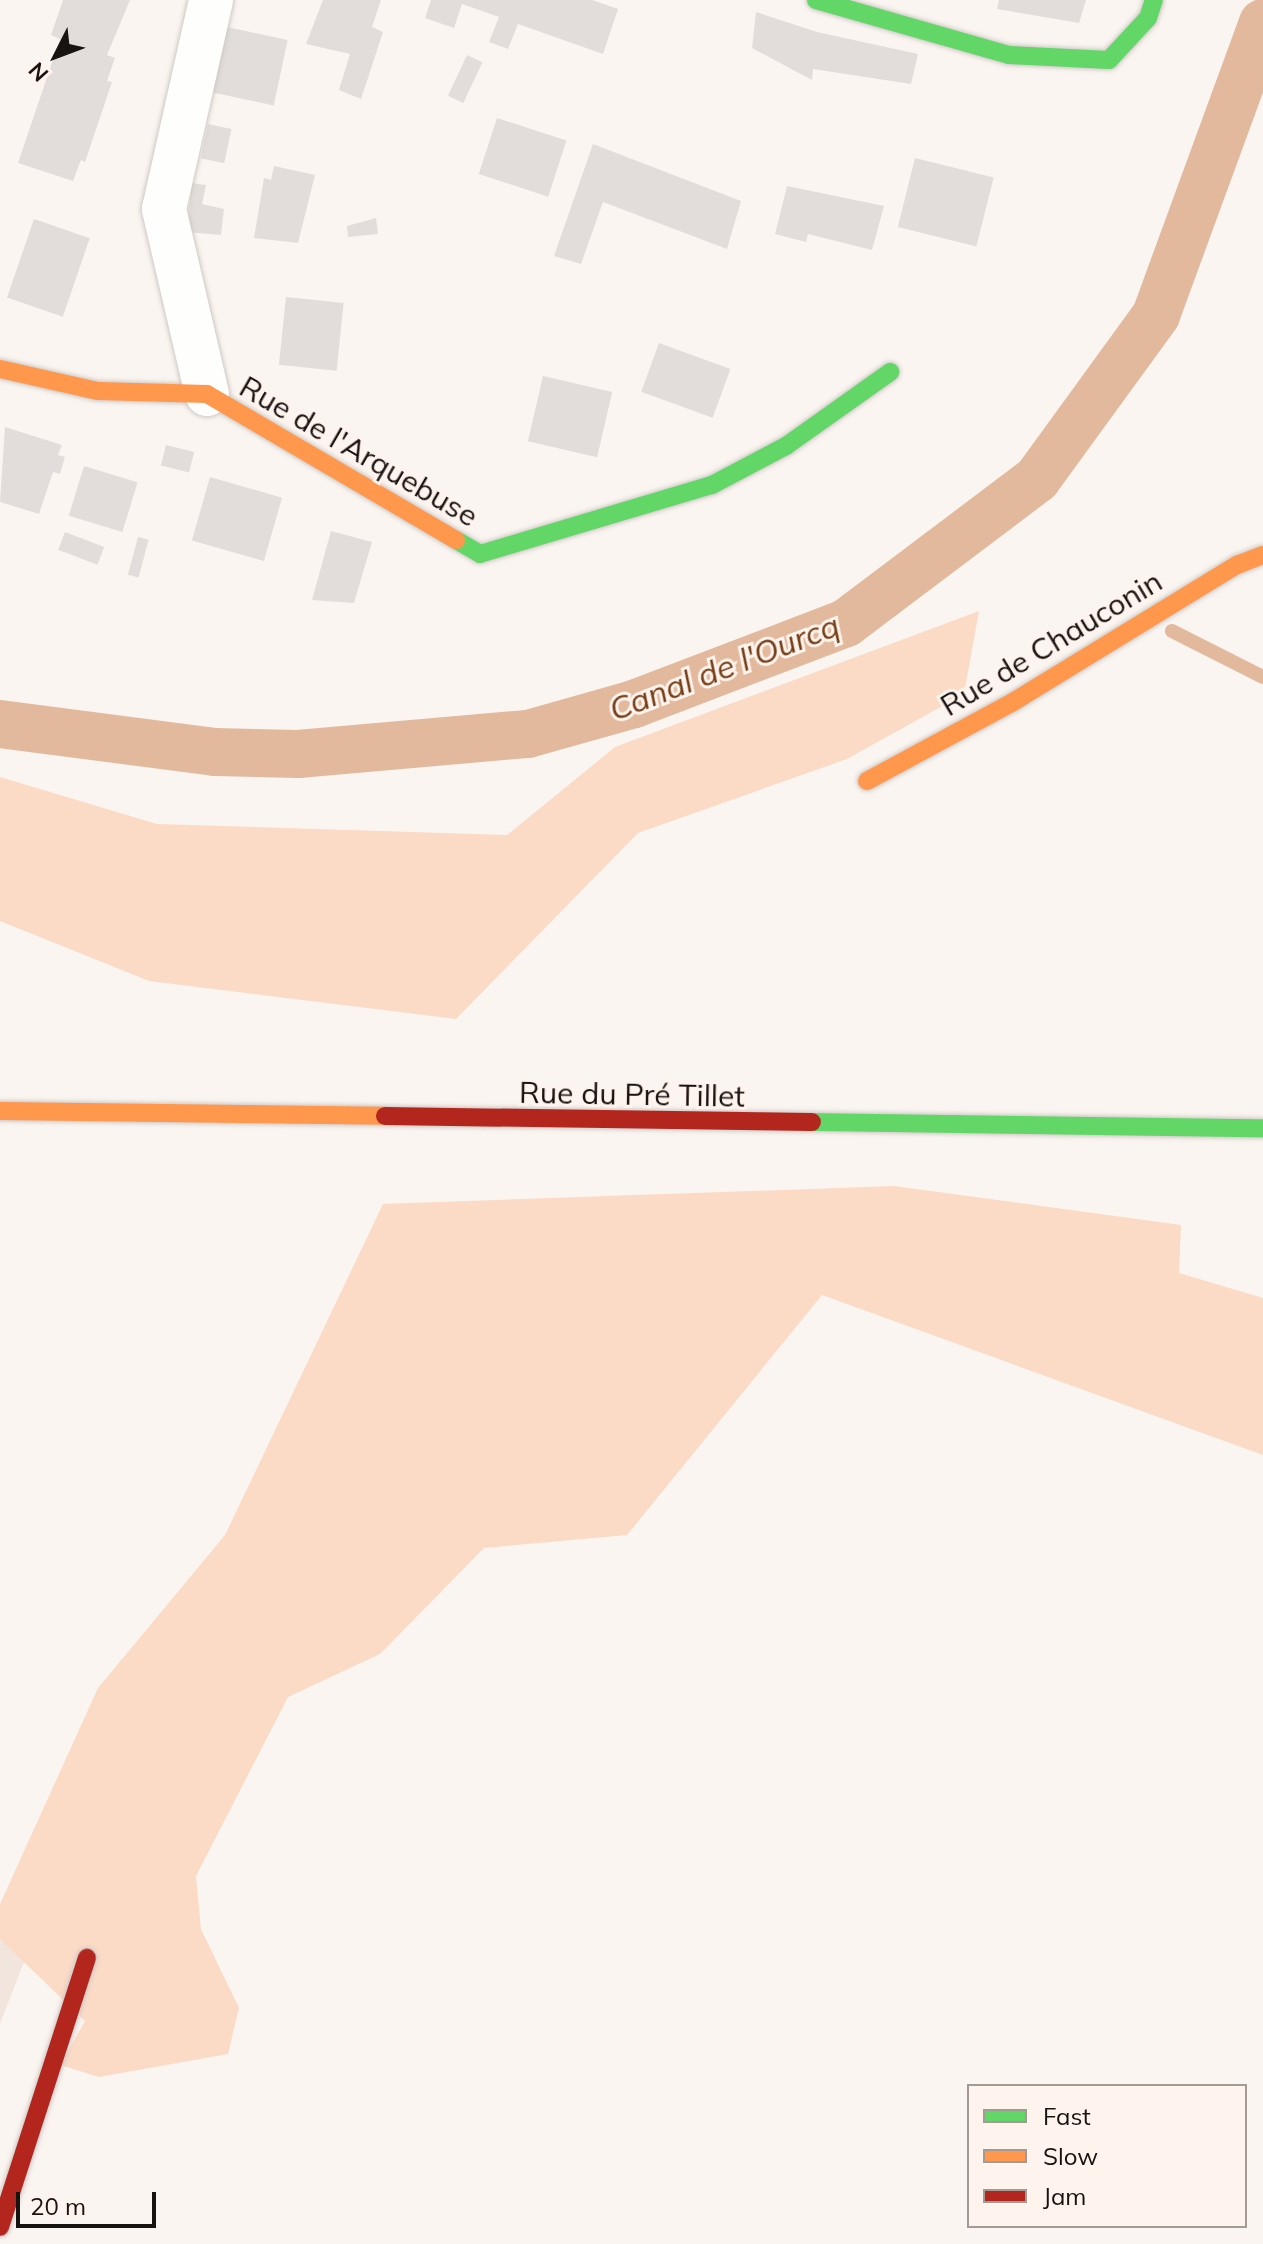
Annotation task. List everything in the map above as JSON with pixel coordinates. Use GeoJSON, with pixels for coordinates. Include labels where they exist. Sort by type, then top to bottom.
{"type":"FeatureCollection","features":[{"type":"Feature","properties":{"kind":"street"},"geometry":{"type":"LineString","coordinates":[[207,394],[164,209],[211,0]]}},
{"type":"Feature","properties":{"kind":"street"},"geometry":{"type":"LineString","coordinates":[[816,0],[1009,55],[1109,60],[1148,18],[1154,0]]}},
{"type":"Feature","properties":{"kind":"street","name":"Rue de l'Arquebuse"},"geometry":{"type":"LineString","coordinates":[[0,369],[98,391],[207,394],[480,554],[712,485],[786,446],[890,372]]}},
{"type":"Feature","properties":{"kind":"street","name":"Rue de Chauconin"},"geometry":{"type":"LineString","coordinates":[[867,781],[1013,702],[1237,565],[1263,555]]}},
{"type":"Feature","properties":{"kind":"street","name":"Rue du Pré Tillet"},"geometry":{"type":"LineString","coordinates":[[0,1111],[735,1124],[1263,1128]]}},
{"type":"Feature","properties":{"kind":"street"},"geometry":{"type":"LineString","coordinates":[[0,2227],[87,1958]]}},
{"type":"Feature","properties":{"kind":"shaded area"},"geometry":{"type":"Polygon","coordinates":[[[979,611],[964,694],[847,759],[638,833],[456,1019],[149,981],[0,921],[0,777],[157,824],[507,835],[615,747],[979,611]]]}},
{"type":"Feature","properties":{"kind":"shaded area"},"geometry":{"type":"Polygon","coordinates":[[[894,1186],[1181,1225],[1179,1273],[1263,1298],[1263,1455],[822,1295],[627,1535],[484,1548],[380,1654],[288,1697],[196,1876],[201,1929],[239,2008],[228,2054],[99,2077],[60,2065],[85,2021],[0,1939],[0,1904],[98,1688],[225,1535],[383,1204],[894,1186]]]}},
{"type":"Feature","properties":{"kind":"shaded area"},"geometry":{"type":"Polygon","coordinates":[[[0,1905],[33,1939],[0,2024],[0,1905]]]}},
{"type":"Feature","properties":{"kind":"building"},"geometry":{"type":"Polygon","coordinates":[[[63,0],[130,0],[107,55],[115,58],[107,81],[112,82],[85,162],[81,160],[73,181],[18,163],[60,39],[51,35],[63,0]]]}},
{"type":"Feature","properties":{"kind":"building"},"geometry":{"type":"Polygon","coordinates":[[[323,0],[381,0],[372,27],[383,32],[361,99],[339,90],[350,54],[306,44],[323,0]]]}},
{"type":"Feature","properties":{"kind":"building"},"geometry":{"type":"Polygon","coordinates":[[[431,0],[592,0],[618,9],[603,54],[518,24],[508,49],[489,42],[499,17],[462,4],[454,28],[425,18],[431,0]]]}},
{"type":"Feature","properties":{"kind":"building"},"geometry":{"type":"Polygon","coordinates":[[[999,0],[1086,0],[1079,23],[997,9],[999,0]]]}},
{"type":"Feature","properties":{"kind":"building"},"geometry":{"type":"Polygon","coordinates":[[[756,12],[817,32],[918,54],[911,84],[813,69],[812,80],[752,48],[756,12]]]}},
{"type":"Feature","properties":{"kind":"building"},"geometry":{"type":"Polygon","coordinates":[[[227,27],[288,40],[274,105],[213,93],[227,27]]]}},
{"type":"Feature","properties":{"kind":"building"},"geometry":{"type":"Polygon","coordinates":[[[467,55],[482,62],[463,103],[448,96],[467,55]]]}},
{"type":"Feature","properties":{"kind":"building"},"geometry":{"type":"Polygon","coordinates":[[[497,118],[566,141],[548,197],[479,174],[497,118]]]}},
{"type":"Feature","properties":{"kind":"building"},"geometry":{"type":"Polygon","coordinates":[[[208,124],[231,129],[224,163],[201,158],[208,124]]]}},
{"type":"Feature","properties":{"kind":"building"},"geometry":{"type":"Polygon","coordinates":[[[593,144],[741,201],[727,249],[603,202],[581,264],[554,256],[593,144]]]}},
{"type":"Feature","properties":{"kind":"building"},"geometry":{"type":"Polygon","coordinates":[[[915,158],[994,178],[976,246],[898,227],[915,158]]]}},
{"type":"Feature","properties":{"kind":"building"},"geometry":{"type":"Polygon","coordinates":[[[274,166],[315,175],[298,243],[254,238],[264,178],[271,180],[274,166]]]}},
{"type":"Feature","properties":{"kind":"building"},"geometry":{"type":"Polygon","coordinates":[[[192,183],[206,185],[202,204],[224,209],[221,235],[187,232],[192,183]]]}},
{"type":"Feature","properties":{"kind":"building"},"geometry":{"type":"Polygon","coordinates":[[[787,186],[884,206],[872,250],[808,234],[806,242],[775,234],[787,186]]]}},
{"type":"Feature","properties":{"kind":"building"},"geometry":{"type":"Polygon","coordinates":[[[376,218],[378,234],[348,237],[347,226],[376,218]]]}},
{"type":"Feature","properties":{"kind":"building"},"geometry":{"type":"Polygon","coordinates":[[[34,219],[90,238],[63,317],[7,297],[34,219]]]}},
{"type":"Feature","properties":{"kind":"building"},"geometry":{"type":"Polygon","coordinates":[[[286,297],[344,303],[337,371],[279,365],[286,297]]]}},
{"type":"Feature","properties":{"kind":"building"},"geometry":{"type":"Polygon","coordinates":[[[659,343],[730,369],[713,418],[641,392],[659,343]]]}},
{"type":"Feature","properties":{"kind":"building"},"geometry":{"type":"Polygon","coordinates":[[[543,376],[612,392],[597,457],[528,441],[543,376]]]}},
{"type":"Feature","properties":{"kind":"building"},"geometry":{"type":"Polygon","coordinates":[[[5,427],[62,445],[58,455],[65,457],[60,474],[53,472],[39,514],[0,502],[5,427]]]}},
{"type":"Feature","properties":{"kind":"building"},"geometry":{"type":"Polygon","coordinates":[[[166,445],[194,452],[189,472],[161,465],[166,445]]]}},
{"type":"Feature","properties":{"kind":"building"},"geometry":{"type":"Polygon","coordinates":[[[84,466],[138,482],[122,532],[69,516],[84,466]]]}},
{"type":"Feature","properties":{"kind":"building"},"geometry":{"type":"Polygon","coordinates":[[[210,477],[282,498],[264,561],[192,540],[210,477]]]}},
{"type":"Feature","properties":{"kind":"building"},"geometry":{"type":"Polygon","coordinates":[[[331,531],[372,542],[354,603],[312,600],[331,531]]]}},
{"type":"Feature","properties":{"kind":"building"},"geometry":{"type":"Polygon","coordinates":[[[65,532],[104,547],[97,565],[58,550],[65,532]]]}},
{"type":"Feature","properties":{"kind":"building"},"geometry":{"type":"Polygon","coordinates":[[[138,537],[149,540],[139,578],[128,575],[138,537]]]}},
{"type":"Feature","properties":{"kind":"waterway","name":"Canal de l'Ourcq"},"geometry":{"type":"LineString","coordinates":[[0,724],[215,752],[298,754],[528,734],[634,704],[846,623],[1037,479],[1156,315],[1263,23]]}},
{"type":"Feature","properties":{"kind":"waterway"},"geometry":{"type":"LineString","coordinates":[[1172,631],[1263,677]]}},
{"type":"Feature","properties":{"kind":"traffic: fast"},"geometry":{"type":"LineString","coordinates":[[816,0],[1009,55],[1109,60],[1148,18],[1154,0]]}},
{"type":"Feature","properties":{"kind":"traffic: fast"},"geometry":{"type":"LineString","coordinates":[[456,540],[480,554],[712,485],[786,446],[890,372]]}},
{"type":"Feature","properties":{"kind":"traffic: fast"},"geometry":{"type":"LineString","coordinates":[[812,1122],[1263,1128]]}},
{"type":"Feature","properties":{"kind":"traffic: slow"},"geometry":{"type":"LineString","coordinates":[[0,369],[98,391],[207,394],[456,540]]}},
{"type":"Feature","properties":{"kind":"traffic: slow"},"geometry":{"type":"LineString","coordinates":[[867,781],[1013,702],[1237,565],[1263,555]]}},
{"type":"Feature","properties":{"kind":"traffic: slow"},"geometry":{"type":"LineString","coordinates":[[0,1111],[385,1116]]}},
{"type":"Feature","properties":{"kind":"traffic: jam"},"geometry":{"type":"LineString","coordinates":[[385,1116],[812,1122]]}},
{"type":"Feature","properties":{"kind":"traffic: jam"},"geometry":{"type":"LineString","coordinates":[[0,2227],[87,1958]]}}]}
